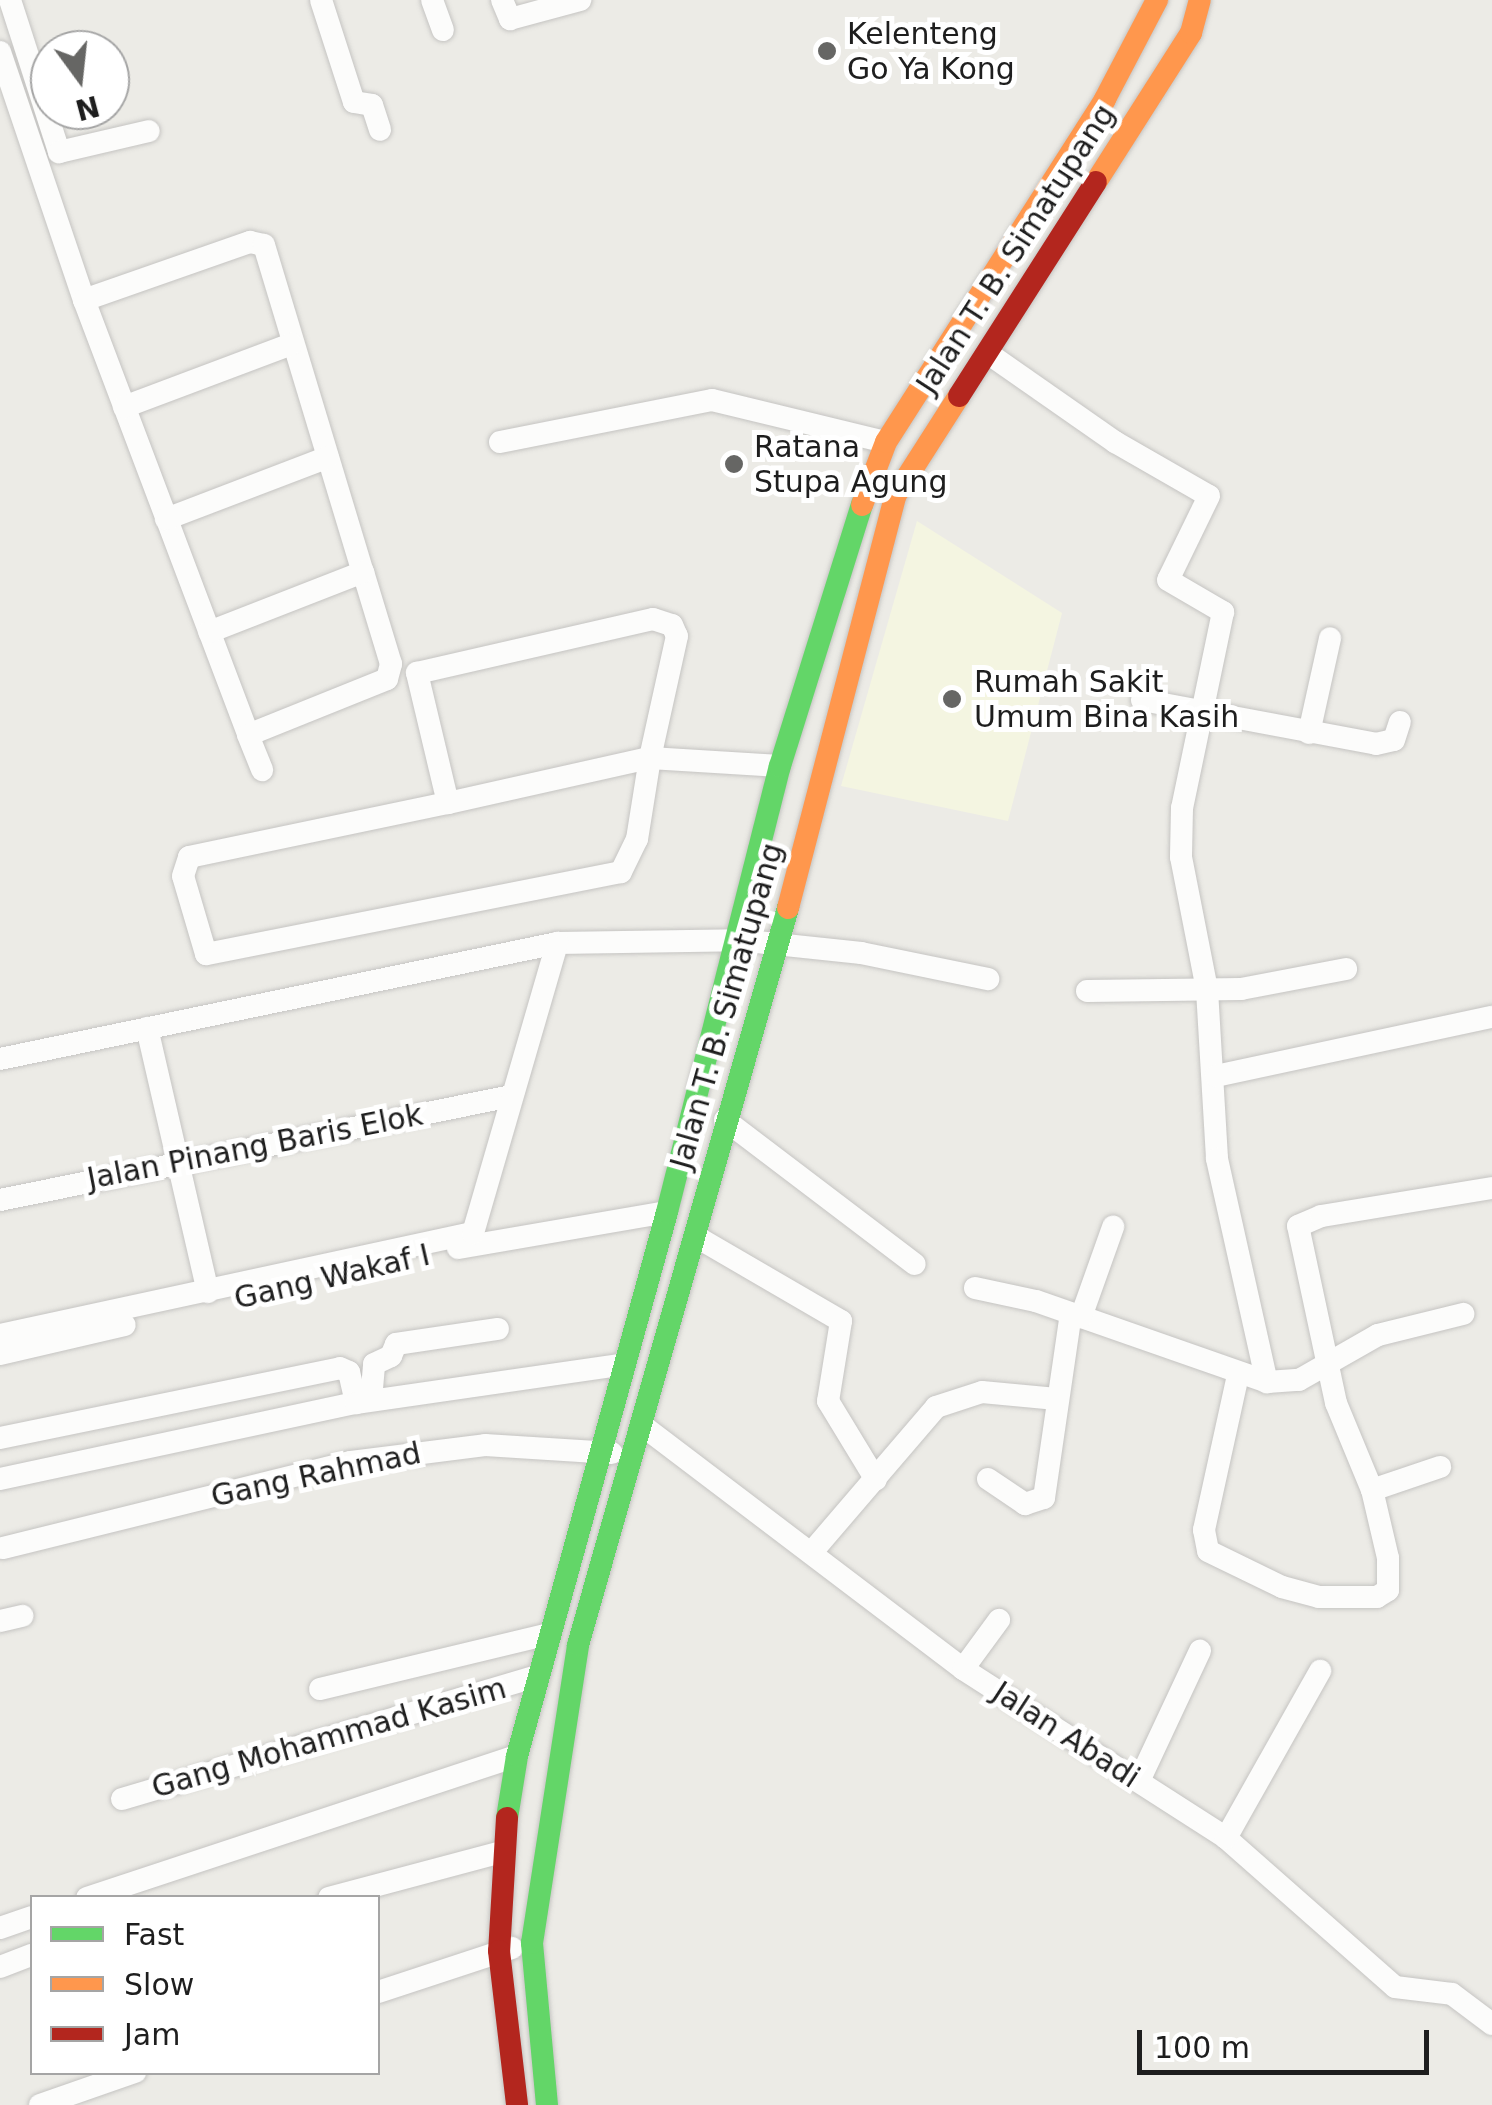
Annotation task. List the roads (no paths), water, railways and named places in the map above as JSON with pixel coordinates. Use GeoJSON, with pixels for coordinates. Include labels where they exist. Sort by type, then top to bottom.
{"type":"FeatureCollection","features":[{"type":"Feature","properties":{"kind":"main road","name":"Jalan T. B. Simatupang"},"geometry":{"type":"LineString","coordinates":[[510,2103],[498,1951],[502,1852],[517,1756],[535,1677],[603,1450],[621,1365],[667,1212],[780,766],[863,488],[886,442],[1114,83],[1158,0]]}},
{"type":"Feature","properties":{"kind":"main road","name":"Jalan T. B. Simatupang"},"geometry":{"type":"LineString","coordinates":[[547,2105],[532,1943],[578,1644],[643,1426],[725,1120],[779,944],[895,496],[908,468],[990,354],[1191,33],[1200,0]]}},
{"type":"Feature","properties":{"kind":"main road"},"geometry":{"type":"LineString","coordinates":[[976,305],[1010,322]]}},
{"type":"Feature","properties":{"kind":"street"},"geometry":{"type":"LineString","coordinates":[[10,0],[59,152],[149,131]]}},
{"type":"Feature","properties":{"kind":"street"},"geometry":{"type":"LineString","coordinates":[[321,0],[354,102],[372,105],[380,130]]}},
{"type":"Feature","properties":{"kind":"street"},"geometry":{"type":"LineString","coordinates":[[432,0],[443,30]]}},
{"type":"Feature","properties":{"kind":"street"},"geometry":{"type":"LineString","coordinates":[[502,0],[510,18],[580,0]]}},
{"type":"Feature","properties":{"kind":"street"},"geometry":{"type":"LineString","coordinates":[[0,52],[84,300],[262,770]]}},
{"type":"Feature","properties":{"kind":"street"},"geometry":{"type":"LineString","coordinates":[[84,300],[258,240],[328,457],[391,673],[248,735]]}},
{"type":"Feature","properties":{"kind":"street"},"geometry":{"type":"LineString","coordinates":[[124,407],[292,344]]}},
{"type":"Feature","properties":{"kind":"street"},"geometry":{"type":"LineString","coordinates":[[990,354],[1115,442],[1207,492],[1168,580],[1222,612],[1182,808],[1182,856],[1207,990],[1216,1076],[1217,1158],[1268,1382]]}},
{"type":"Feature","properties":{"kind":"street"},"geometry":{"type":"LineString","coordinates":[[500,442],[712,400],[886,442]]}},
{"type":"Feature","properties":{"kind":"street"},"geometry":{"type":"LineString","coordinates":[[166,519],[328,457]]}},
{"type":"Feature","properties":{"kind":"street"},"geometry":{"type":"LineString","coordinates":[[209,632],[363,572]]}},
{"type":"Feature","properties":{"kind":"street"},"geometry":{"type":"LineString","coordinates":[[448,803],[418,673],[652,619],[672,625],[677,636],[650,758],[637,839],[621,872],[206,954],[183,876],[188,857],[448,803],[650,758],[780,766]]}},
{"type":"Feature","properties":{"kind":"street"},"geometry":{"type":"LineString","coordinates":[[1310,733],[1330,638]]}},
{"type":"Feature","properties":{"kind":"street"},"geometry":{"type":"LineString","coordinates":[[1142,700],[1382,745],[1394,740],[1400,722]]}},
{"type":"Feature","properties":{"kind":"street"},"geometry":{"type":"LineString","coordinates":[[0,1059],[558,943],[738,940],[988,979]]}},
{"type":"Feature","properties":{"kind":"street"},"geometry":{"type":"LineString","coordinates":[[0,1335],[468,1235],[481,1222],[511,1096],[558,943]]}},
{"type":"Feature","properties":{"kind":"street"},"geometry":{"type":"LineString","coordinates":[[1088,991],[1207,990],[1346,969]]}},
{"type":"Feature","properties":{"kind":"street"},"geometry":{"type":"LineString","coordinates":[[1216,1076],[1492,1018]]}},
{"type":"Feature","properties":{"kind":"street"},"geometry":{"type":"LineString","coordinates":[[147,1028],[208,1292]]}},
{"type":"Feature","properties":{"kind":"street","name":"Jalan Pinang Baris Elok"},"geometry":{"type":"LineString","coordinates":[[0,1200],[511,1096]]}},
{"type":"Feature","properties":{"kind":"street"},"geometry":{"type":"LineString","coordinates":[[725,1120],[916,1264]]}},
{"type":"Feature","properties":{"kind":"street"},"geometry":{"type":"LineString","coordinates":[[1238,1375],[1204,1530],[1215,1559],[1320,1598],[1376,1597],[1390,1579],[1372,1490],[1336,1404],[1332,1364],[1298,1226],[1340,1212],[1492,1188]]}},
{"type":"Feature","properties":{"kind":"street","name":"Gang Wakaf I"},"geometry":{"type":"LineString","coordinates":[[0,1354],[474,1244],[667,1212]]}},
{"type":"Feature","properties":{"kind":"street"},"geometry":{"type":"LineString","coordinates":[[988,1480],[1025,1504],[1044,1498],[1057,1399],[1076,1316],[1113,1228]]}},
{"type":"Feature","properties":{"kind":"street"},"geometry":{"type":"LineString","coordinates":[[694,1236],[841,1321],[828,1401],[876,1480]]}},
{"type":"Feature","properties":{"kind":"street"},"geometry":{"type":"LineString","coordinates":[[975,1288],[1076,1316],[1238,1375],[1268,1382],[1299,1380],[1378,1335],[1463,1314]]}},
{"type":"Feature","properties":{"kind":"street"},"geometry":{"type":"LineString","coordinates":[[363,1402],[374,1364],[391,1356],[396,1344],[498,1329]]}},
{"type":"Feature","properties":{"kind":"street"},"geometry":{"type":"LineString","coordinates":[[0,1480],[363,1402],[621,1365]]}},
{"type":"Feature","properties":{"kind":"street"},"geometry":{"type":"LineString","coordinates":[[0,1438],[340,1368],[349,1372],[363,1402]]}},
{"type":"Feature","properties":{"kind":"street"},"geometry":{"type":"LineString","coordinates":[[811,1553],[876,1480],[922,1418],[954,1396],[982,1392],[1057,1399]]}},
{"type":"Feature","properties":{"kind":"street","name":"Jalan Abadi"},"geometry":{"type":"LineString","coordinates":[[643,1426],[962,1668],[1226,1838],[1394,1988],[1452,1994],[1492,2024]]}},
{"type":"Feature","properties":{"kind":"street","name":"Gang Rahmad"},"geometry":{"type":"LineString","coordinates":[[3,1548],[351,1462],[485,1445],[603,1450],[633,1459]]}},
{"type":"Feature","properties":{"kind":"street"},"geometry":{"type":"LineString","coordinates":[[1372,1490],[1440,1467]]}},
{"type":"Feature","properties":{"kind":"street"},"geometry":{"type":"LineString","coordinates":[[962,1668],[999,1620]]}},
{"type":"Feature","properties":{"kind":"street"},"geometry":{"type":"LineString","coordinates":[[320,1689],[549,1634]]}},
{"type":"Feature","properties":{"kind":"street"},"geometry":{"type":"LineString","coordinates":[[1139,1781],[1200,1651]]}},
{"type":"Feature","properties":{"kind":"street"},"geometry":{"type":"LineString","coordinates":[[1226,1838],[1320,1671]]}},
{"type":"Feature","properties":{"kind":"street","name":"Gang Mohammad Kasim"},"geometry":{"type":"LineString","coordinates":[[122,1799],[535,1677]]}},
{"type":"Feature","properties":{"kind":"street"},"geometry":{"type":"LineString","coordinates":[[96,1895],[517,1756]]}},
{"type":"Feature","properties":{"kind":"street"},"geometry":{"type":"LineString","coordinates":[[340,1895],[502,1852]]}},
{"type":"Feature","properties":{"kind":"street"},"geometry":{"type":"LineString","coordinates":[[0,1928],[30,1917]]}},
{"type":"Feature","properties":{"kind":"street"},"geometry":{"type":"LineString","coordinates":[[380,1991],[532,1943]]}},
{"type":"Feature","properties":{"kind":"street"},"geometry":{"type":"LineString","coordinates":[[0,1966],[30,1956]]}},
{"type":"Feature","properties":{"kind":"street"},"geometry":{"type":"LineString","coordinates":[[40,2105],[126,2075]]}},
{"type":"Feature","properties":{"kind":"place","name":"Kelenteng Go Ya Kong"},"geometry":{"type":"Point","coordinates":[827,51]}},
{"type":"Feature","properties":{"kind":"place","name":"Ratana Stupa Agung"},"geometry":{"type":"Point","coordinates":[734,464]}},
{"type":"Feature","properties":{"kind":"place","name":"Rumah Sakit Umum Bina Kasih"},"geometry":{"type":"Point","coordinates":[952,699]}}]}
